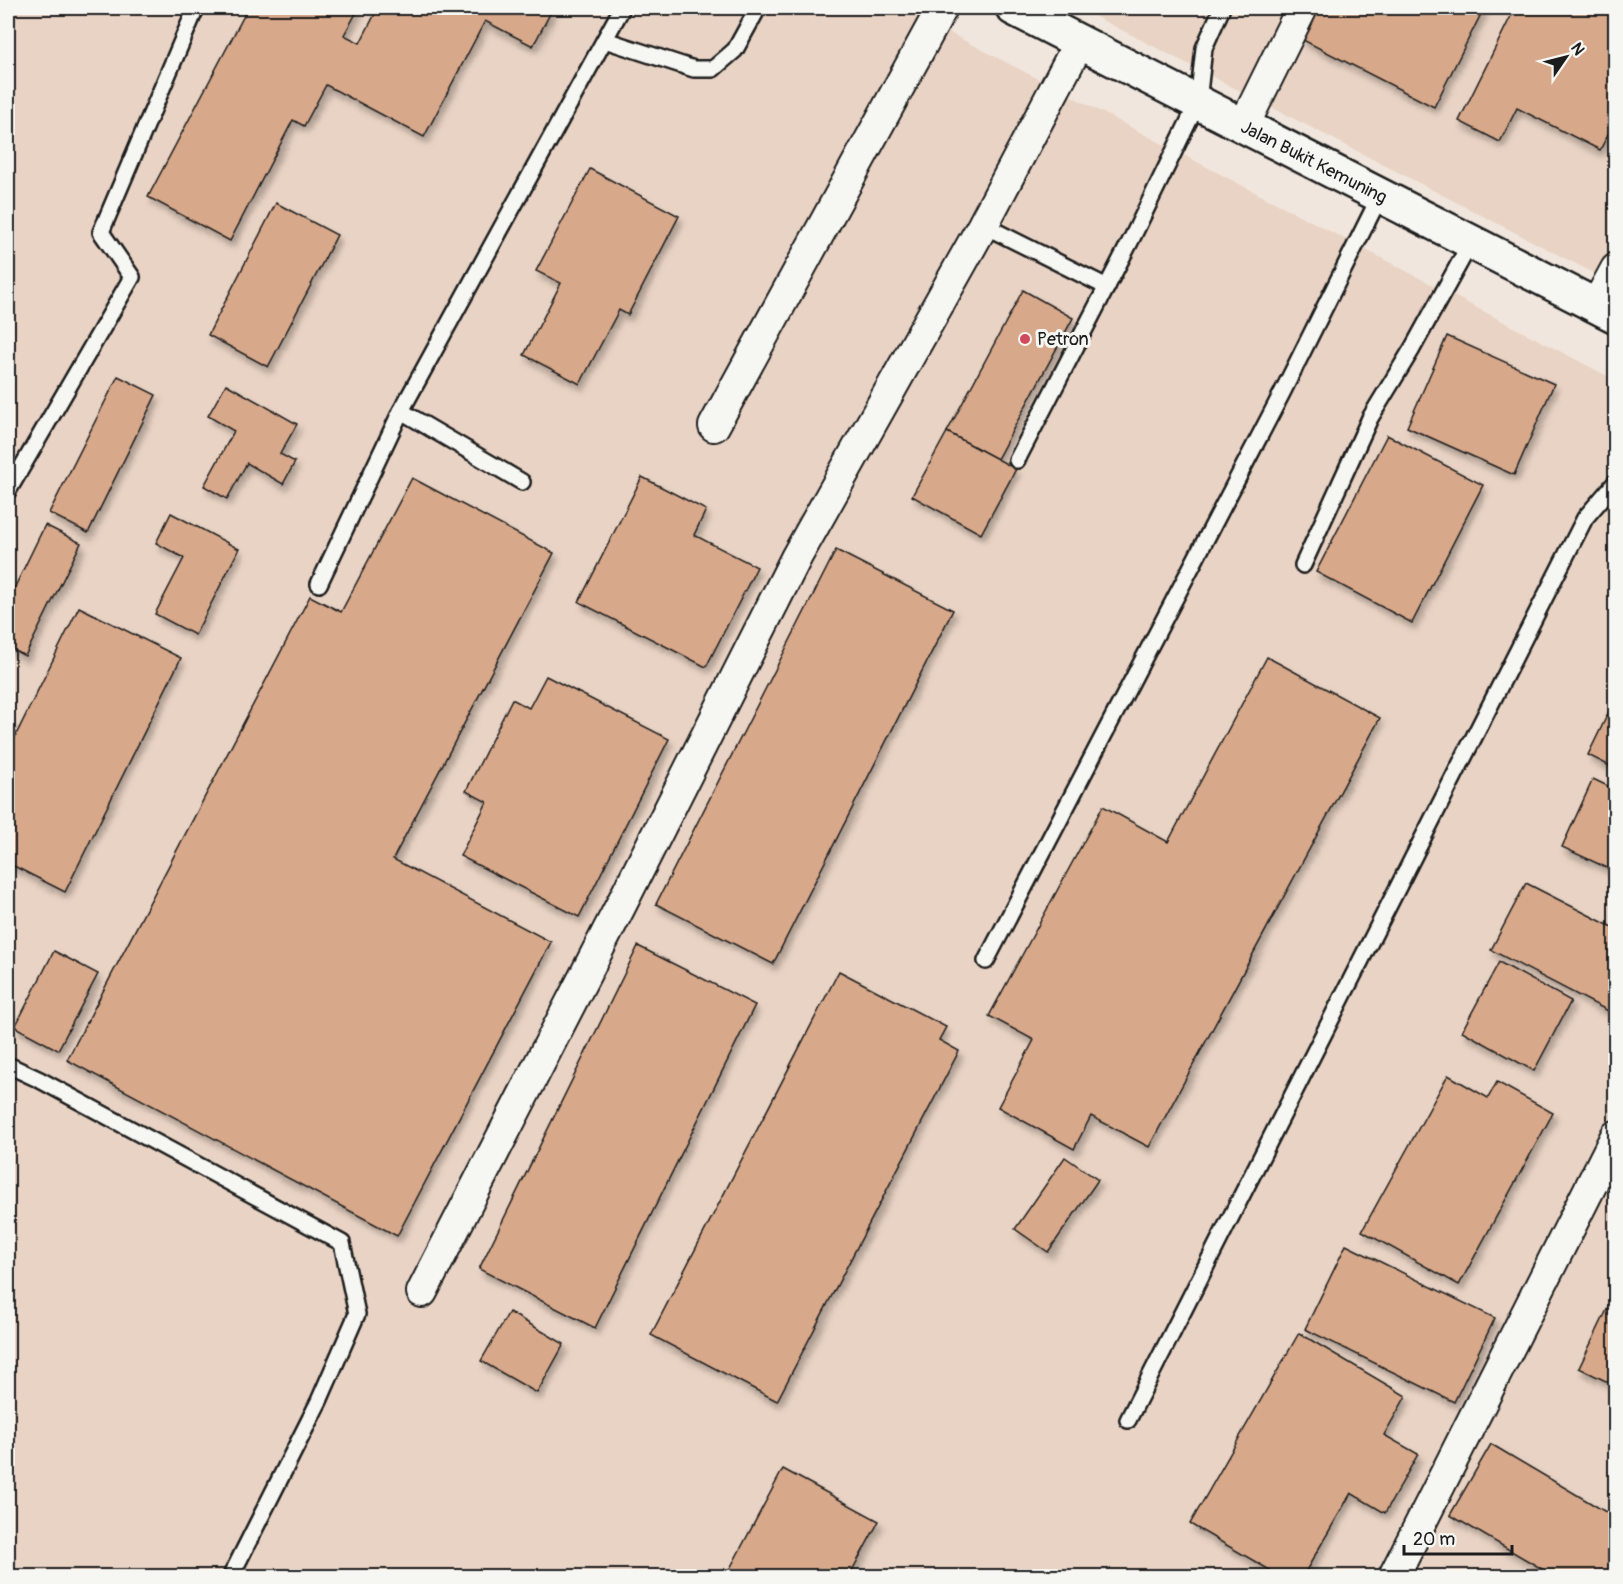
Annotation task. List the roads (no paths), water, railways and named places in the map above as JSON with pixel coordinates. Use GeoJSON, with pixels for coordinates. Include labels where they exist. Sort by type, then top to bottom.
{"type":"FeatureCollection","features":[{"type":"Feature","properties":{"kind":"main road","name":"Jalan Bukit Kemuning"},"geometry":{"type":"LineString","coordinates":[[1025,10],[1080,41],[1606,311]]}},
{"type":"Feature","properties":{"kind":"street"},"geometry":{"type":"LineString","coordinates":[[714,426],[942,8]]}},
{"type":"Feature","properties":{"kind":"street"},"geometry":{"type":"LineString","coordinates":[[1244,125],[1302,8]]}},
{"type":"Feature","properties":{"kind":"street"},"geometry":{"type":"LineString","coordinates":[[422,1292],[797,556],[983,225],[1080,41]]}},
{"type":"Feature","properties":{"kind":"street"},"geometry":{"type":"LineString","coordinates":[[1606,311],[1616,269]]}},
{"type":"Feature","properties":{"kind":"street"},"geometry":{"type":"LineString","coordinates":[[1394,1576],[1616,1136]]}},
{"type":"Feature","properties":{"kind":"lane"},"geometry":{"type":"LineString","coordinates":[[8,490],[132,277],[101,232],[196,8]]}},
{"type":"Feature","properties":{"kind":"lane"},"geometry":{"type":"LineString","coordinates":[[319,584],[401,411],[622,8]]}},
{"type":"Feature","properties":{"kind":"lane"},"geometry":{"type":"LineString","coordinates":[[605,40],[694,69],[713,69],[735,50],[758,8]]}},
{"type":"Feature","properties":{"kind":"lane"},"geometry":{"type":"LineString","coordinates":[[1017,460],[1107,286],[1198,102],[1204,48],[1222,8]]}},
{"type":"Feature","properties":{"kind":"lane"},"geometry":{"type":"LineString","coordinates":[[986,961],[1282,393],[1380,196]]}},
{"type":"Feature","properties":{"kind":"lane"},"geometry":{"type":"LineString","coordinates":[[983,225],[1107,286]]}},
{"type":"Feature","properties":{"kind":"lane"},"geometry":{"type":"LineString","coordinates":[[1303,566],[1370,418],[1412,349],[1470,242]]}},
{"type":"Feature","properties":{"kind":"lane"},"geometry":{"type":"LineString","coordinates":[[401,411],[522,482]]}},
{"type":"Feature","properties":{"kind":"lane"},"geometry":{"type":"LineString","coordinates":[[1128,1420],[1585,518],[1616,482]]}},
{"type":"Feature","properties":{"kind":"lane"},"geometry":{"type":"LineString","coordinates":[[8,1065],[40,1080],[342,1243],[357,1314],[319,1401],[231,1576]]}},
{"type":"Feature","properties":{"kind":"place","name":"Petron"},"geometry":{"type":"Point","coordinates":[1025,339]}}]}
